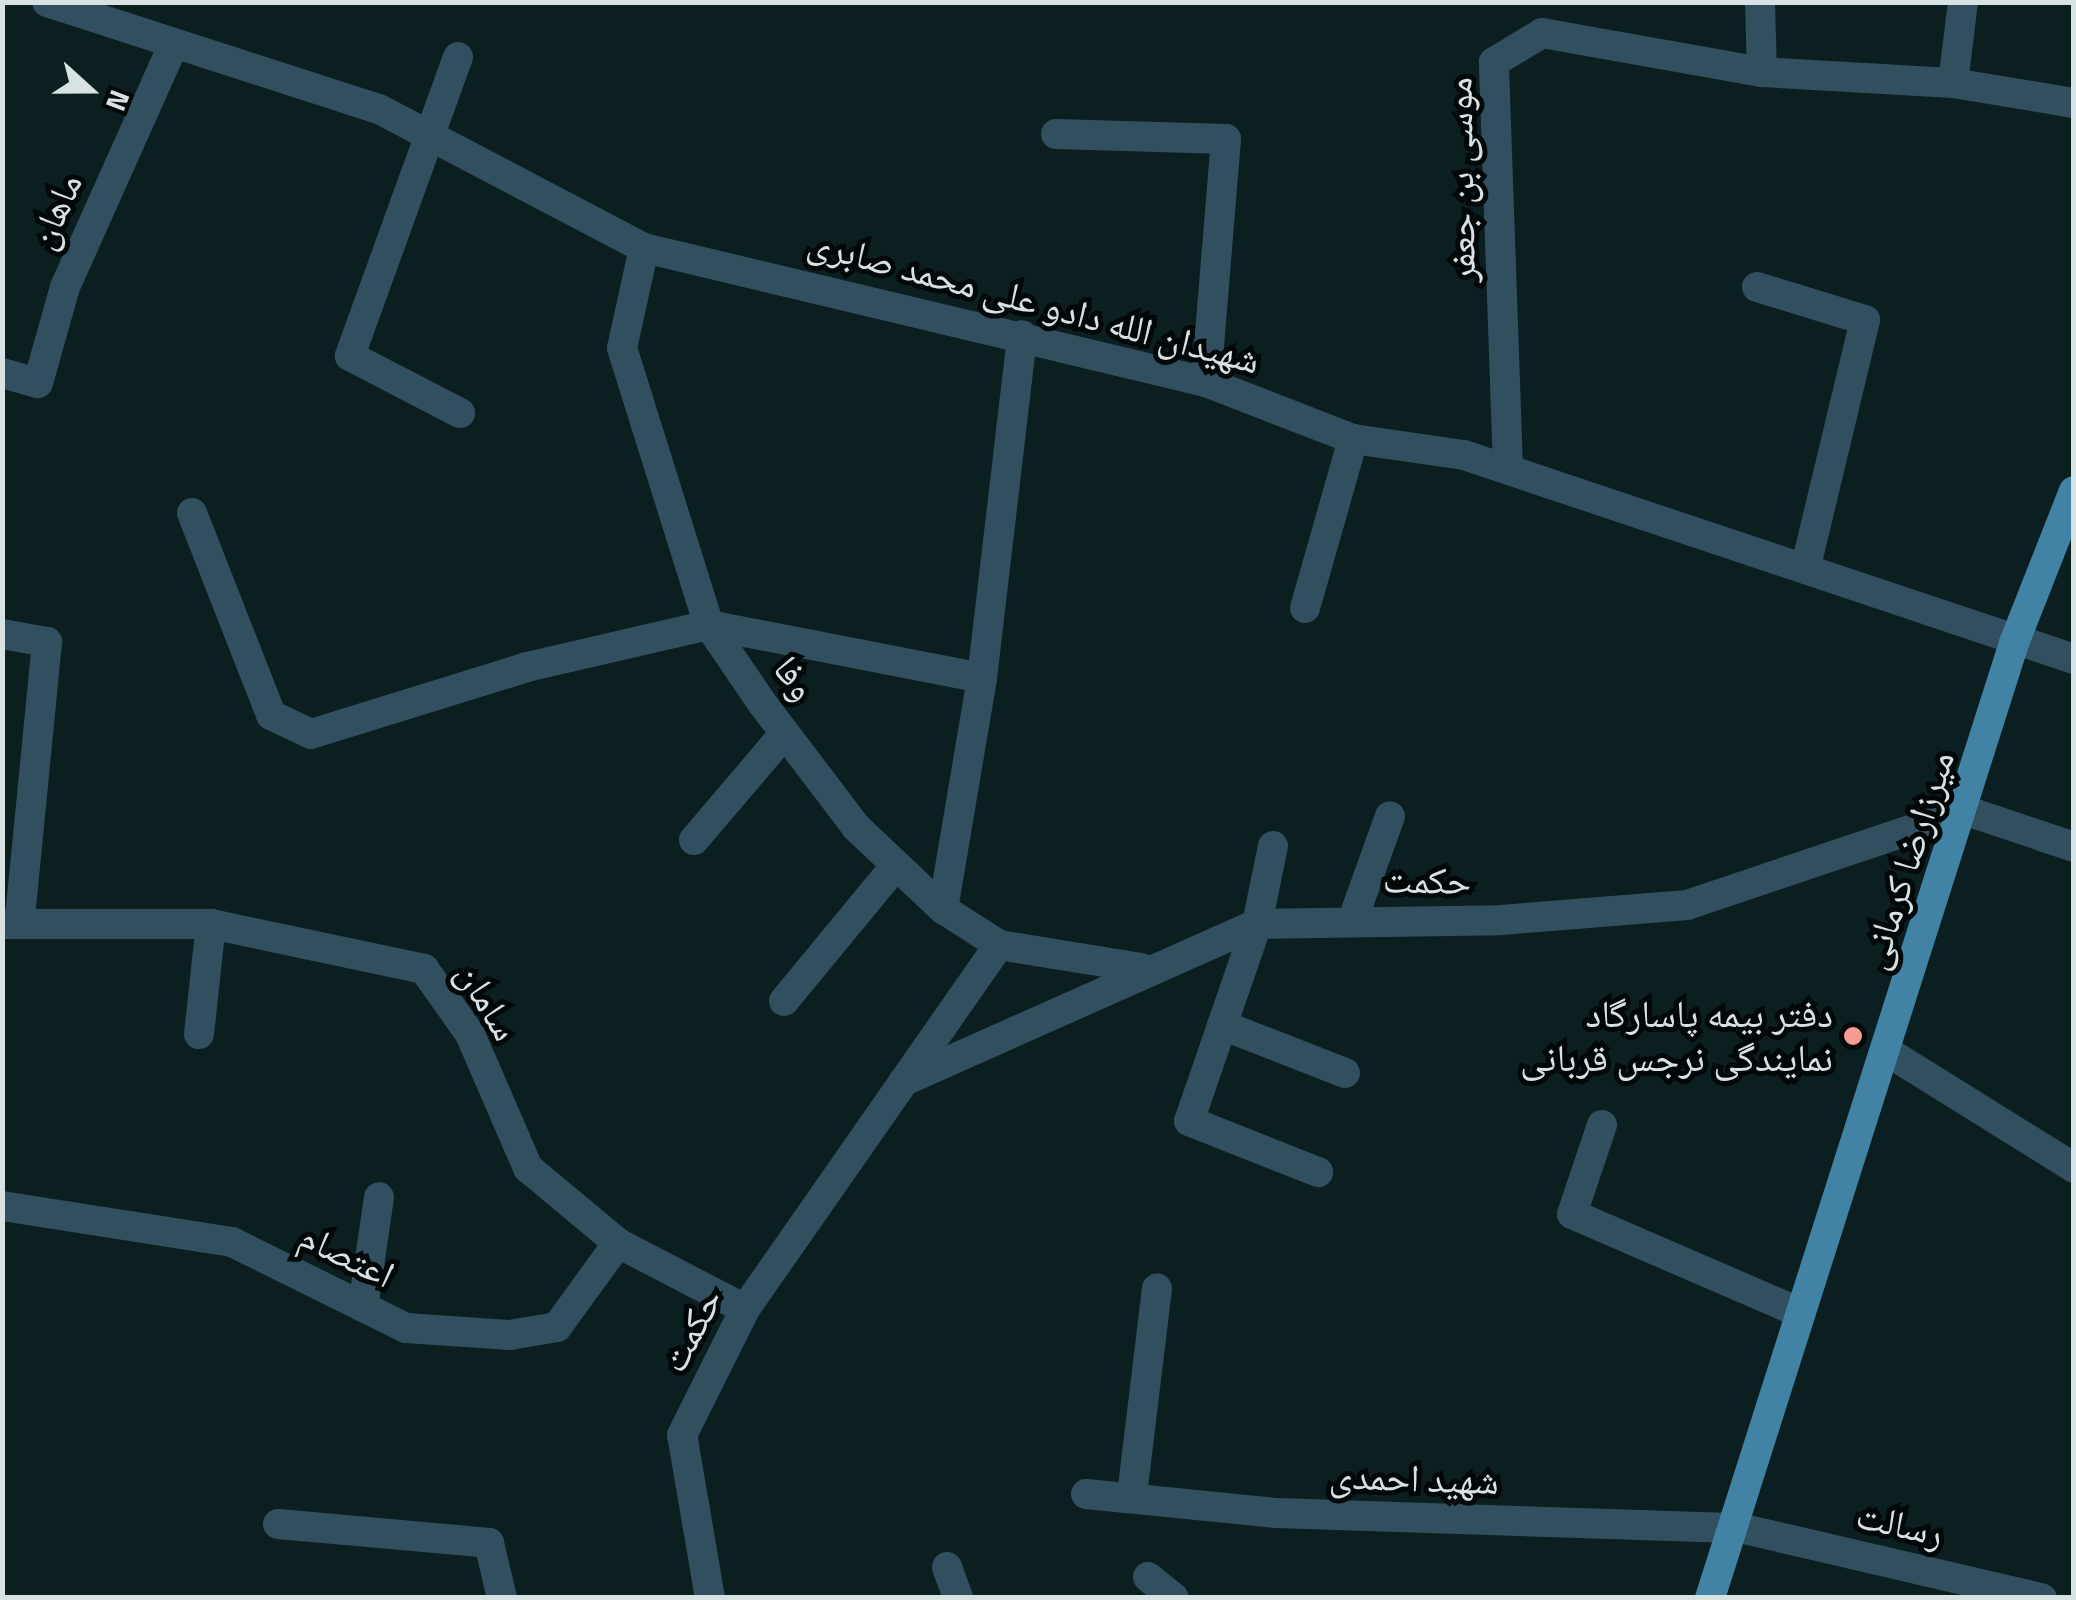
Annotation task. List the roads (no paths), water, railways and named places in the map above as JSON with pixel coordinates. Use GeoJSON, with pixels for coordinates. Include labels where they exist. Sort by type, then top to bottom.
{"type":"FeatureCollection","features":[{"type":"Feature","properties":{"kind":"main road","name":"میرزارضا کرمانی"},"geometry":{"type":"LineString","coordinates":[[1710,1598],[1740,1528],[1801,1314],[1968,812],[2014,644],[2074,491]]}},
{"type":"Feature","properties":{"kind":"street","name":"شهیدان الله دادو علی محمد صابری"},"geometry":{"type":"LineString","coordinates":[[48,2],[380,108],[644,248],[1206,382],[1353,438],[1508,468],[2014,644],[2074,659]]}},
{"type":"Feature","properties":{"kind":"street"},"geometry":{"type":"LineString","coordinates":[[1760,2],[1762,72]]}},
{"type":"Feature","properties":{"kind":"street"},"geometry":{"type":"LineString","coordinates":[[1954,83],[1964,2]]}},
{"type":"Feature","properties":{"kind":"street","name":"موسی بن جعفر"},"geometry":{"type":"LineString","coordinates":[[1508,468],[1494,62],[1542,33],[1762,72],[1954,83],[2074,102]]}},
{"type":"Feature","properties":{"kind":"street","name":"ماهان"},"geometry":{"type":"LineString","coordinates":[[2,374],[38,383],[66,287],[174,43]]}},
{"type":"Feature","properties":{"kind":"street"},"geometry":{"type":"LineString","coordinates":[[458,57],[424,132],[350,356],[460,414]]}},
{"type":"Feature","properties":{"kind":"street"},"geometry":{"type":"LineString","coordinates":[[1056,134],[1226,139],[1206,382]]}},
{"type":"Feature","properties":{"kind":"street","name":"وفا"},"geometry":{"type":"LineString","coordinates":[[644,248],[622,348],[709,625],[785,733],[896,865],[943,909],[999,945],[1141,968]]}},
{"type":"Feature","properties":{"kind":"street"},"geometry":{"type":"LineString","coordinates":[[1757,286],[1864,320],[1805,569]]}},
{"type":"Feature","properties":{"kind":"street"},"geometry":{"type":"LineString","coordinates":[[943,909],[982,678],[1022,336]]}},
{"type":"Feature","properties":{"kind":"street"},"geometry":{"type":"LineString","coordinates":[[1305,608],[1353,438]]}},
{"type":"Feature","properties":{"kind":"street"},"geometry":{"type":"LineString","coordinates":[[192,513],[272,715],[311,734],[527,667],[709,625],[982,678]]}},
{"type":"Feature","properties":{"kind":"street"},"geometry":{"type":"LineString","coordinates":[[2,634],[46,642],[11,922]]}},
{"type":"Feature","properties":{"kind":"street"},"geometry":{"type":"LineString","coordinates":[[694,840],[785,733]]}},
{"type":"Feature","properties":{"kind":"street"},"geometry":{"type":"LineString","coordinates":[[1968,812],[2074,847]]}},
{"type":"Feature","properties":{"kind":"street","name":"حکمت"},"geometry":{"type":"LineString","coordinates":[[904,1081],[1141,968],[1257,924],[1353,919],[1501,920],[1687,905],[1968,812]]}},
{"type":"Feature","properties":{"kind":"street"},"geometry":{"type":"LineString","coordinates":[[1353,919],[1390,816]]}},
{"type":"Feature","properties":{"kind":"street"},"geometry":{"type":"LineString","coordinates":[[1273,846],[1257,924],[1189,1121],[1318,1172]]}},
{"type":"Feature","properties":{"kind":"street"},"geometry":{"type":"LineString","coordinates":[[784,1001],[896,865]]}},
{"type":"Feature","properties":{"kind":"street","name":"سامان"},"geometry":{"type":"LineString","coordinates":[[11,922],[212,924],[424,969],[470,1034],[528,1168],[618,1243],[746,1309]]}},
{"type":"Feature","properties":{"kind":"street"},"geometry":{"type":"LineString","coordinates":[[200,1034],[212,924]]}},
{"type":"Feature","properties":{"kind":"street","name":"حکمت"},"geometry":{"type":"LineString","coordinates":[[710,1598],[682,1435],[746,1309],[999,945]]}},
{"type":"Feature","properties":{"kind":"street"},"geometry":{"type":"LineString","coordinates":[[1222,1025],[1345,1074]]}},
{"type":"Feature","properties":{"kind":"street"},"geometry":{"type":"LineString","coordinates":[[1888,1052],[2074,1168]]}},
{"type":"Feature","properties":{"kind":"street"},"geometry":{"type":"LineString","coordinates":[[1602,1125],[1572,1214],[1801,1314]]}},
{"type":"Feature","properties":{"kind":"street"},"geometry":{"type":"LineString","coordinates":[[362,1306],[379,1197]]}},
{"type":"Feature","properties":{"kind":"street","name":"اعتصام"},"geometry":{"type":"LineString","coordinates":[[2,1206],[232,1242],[406,1328],[510,1336],[558,1327],[618,1243]]}},
{"type":"Feature","properties":{"kind":"street"},"geometry":{"type":"LineString","coordinates":[[1132,1495],[1157,1289]]}},
{"type":"Feature","properties":{"kind":"street","name":"شهید احمدی"},"geometry":{"type":"LineString","coordinates":[[1086,1494],[1132,1495],[1277,1513],[1740,1528]]}},
{"type":"Feature","properties":{"kind":"street"},"geometry":{"type":"LineString","coordinates":[[278,1524],[489,1544],[502,1598]]}},
{"type":"Feature","properties":{"kind":"street","name":"رسالت"},"geometry":{"type":"LineString","coordinates":[[1740,1528],[2042,1598]]}},
{"type":"Feature","properties":{"kind":"street"},"geometry":{"type":"LineString","coordinates":[[947,1567],[958,1598]]}},
{"type":"Feature","properties":{"kind":"street"},"geometry":{"type":"LineString","coordinates":[[1148,1577],[1174,1598]]}},
{"type":"Feature","properties":{"kind":"place","name":"دفتر بیمه پاسارگاد نمایندگی نرجس قربانی"},"geometry":{"type":"Point","coordinates":[1853,1036]}}]}
